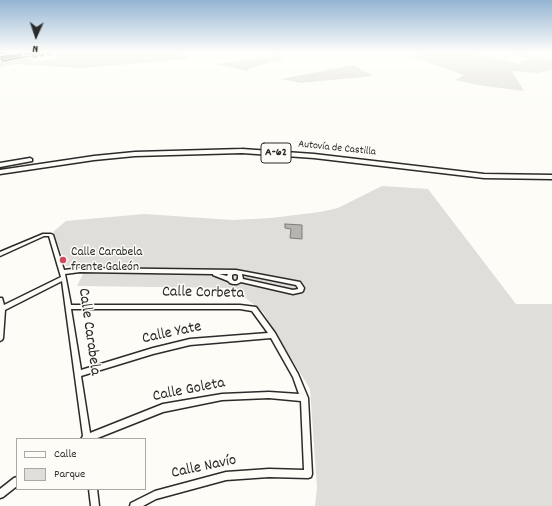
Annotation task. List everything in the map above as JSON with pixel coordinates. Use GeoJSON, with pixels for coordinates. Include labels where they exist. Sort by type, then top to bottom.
{"type":"FeatureCollection","features":[{"type":"Feature","properties":{"kind":"highway","name":"Autovía de Castilla"},"geometry":{"type":"LineString","coordinates":[[0,166],[71,154],[125,149],[202,146],[282,148],[449,167],[514,171],[552,171]]}},
{"type":"Feature","properties":{"kind":"highway","name":"Autovía de Castilla"},"geometry":{"type":"LineString","coordinates":[[0,173],[40,166],[135,154],[201,151],[281,153],[344,159],[458,174],[552,177]]}},
{"type":"Feature","properties":{"kind":"street","name":"Calle Carabela"},"geometry":{"type":"LineString","coordinates":[[0,254],[47,234],[50,235],[64,275],[70,307],[86,438]]}},
{"type":"Feature","properties":{"kind":"street"},"geometry":{"type":"LineString","coordinates":[[1,310],[64,275],[80,270],[236,272],[298,283],[301,288],[300,291],[294,292],[240,280],[233,282],[229,279],[208,272]]}},
{"type":"Feature","properties":{"kind":"street"},"geometry":{"type":"LineString","coordinates":[[229,279],[230,274],[236,272],[242,275],[240,280]]}},
{"type":"Feature","properties":{"kind":"street"},"geometry":{"type":"LineString","coordinates":[[0,300],[0,338]]}},
{"type":"Feature","properties":{"kind":"street","name":"Calle Corbeta"},"geometry":{"type":"LineString","coordinates":[[70,307],[240,307],[254,309],[273,335],[296,376],[304,398],[308,474]]}},
{"type":"Feature","properties":{"kind":"street","name":"Calle Yate"},"geometry":{"type":"LineString","coordinates":[[79,374],[153,351],[190,342],[273,335]]}},
{"type":"Feature","properties":{"kind":"street","name":"Calle Goleta"},"geometry":{"type":"LineString","coordinates":[[88,438],[163,408],[200,401],[222,397],[269,395],[304,398]]}},
{"type":"Feature","properties":{"kind":"street","name":"Calle Navío"},"geometry":{"type":"LineString","coordinates":[[134,506],[155,494],[226,476],[270,473],[308,474]]}},
{"type":"Feature","properties":{"kind":"street"},"geometry":{"type":"LineString","coordinates":[[0,494],[16,482]]}},
{"type":"Feature","properties":{"kind":"street"},"geometry":{"type":"LineString","coordinates":[[93,490],[95,506]]}},
{"type":"Feature","properties":{"kind":"green space"},"geometry":{"type":"Polygon","coordinates":[[[298,76],[373,76],[301,83],[281,79],[298,76]]]}},
{"type":"Feature","properties":{"kind":"green space"},"geometry":{"type":"Polygon","coordinates":[[[463,76],[515,76],[524,91],[478,85],[455,80],[463,76]]]}},
{"type":"Feature","properties":{"kind":"green space"},"geometry":{"type":"Polygon","coordinates":[[[382,186],[428,189],[516,304],[552,304],[552,506],[315,506],[317,488],[310,389],[263,312],[233,288],[77,286],[86,268],[66,266],[53,232],[66,221],[144,214],[233,220],[271,218],[320,212],[338,208],[382,186]]]}},
{"type":"Feature","properties":{"kind":"shaded area"},"geometry":{"type":"Polygon","coordinates":[[[285,224],[302,225],[302,239],[290,238],[291,229],[285,228],[285,224]]]}},
{"type":"Feature","properties":{"kind":"place","name":"Calle Carabela frente Galeón"},"geometry":{"type":"Point","coordinates":[63,260]}}]}
